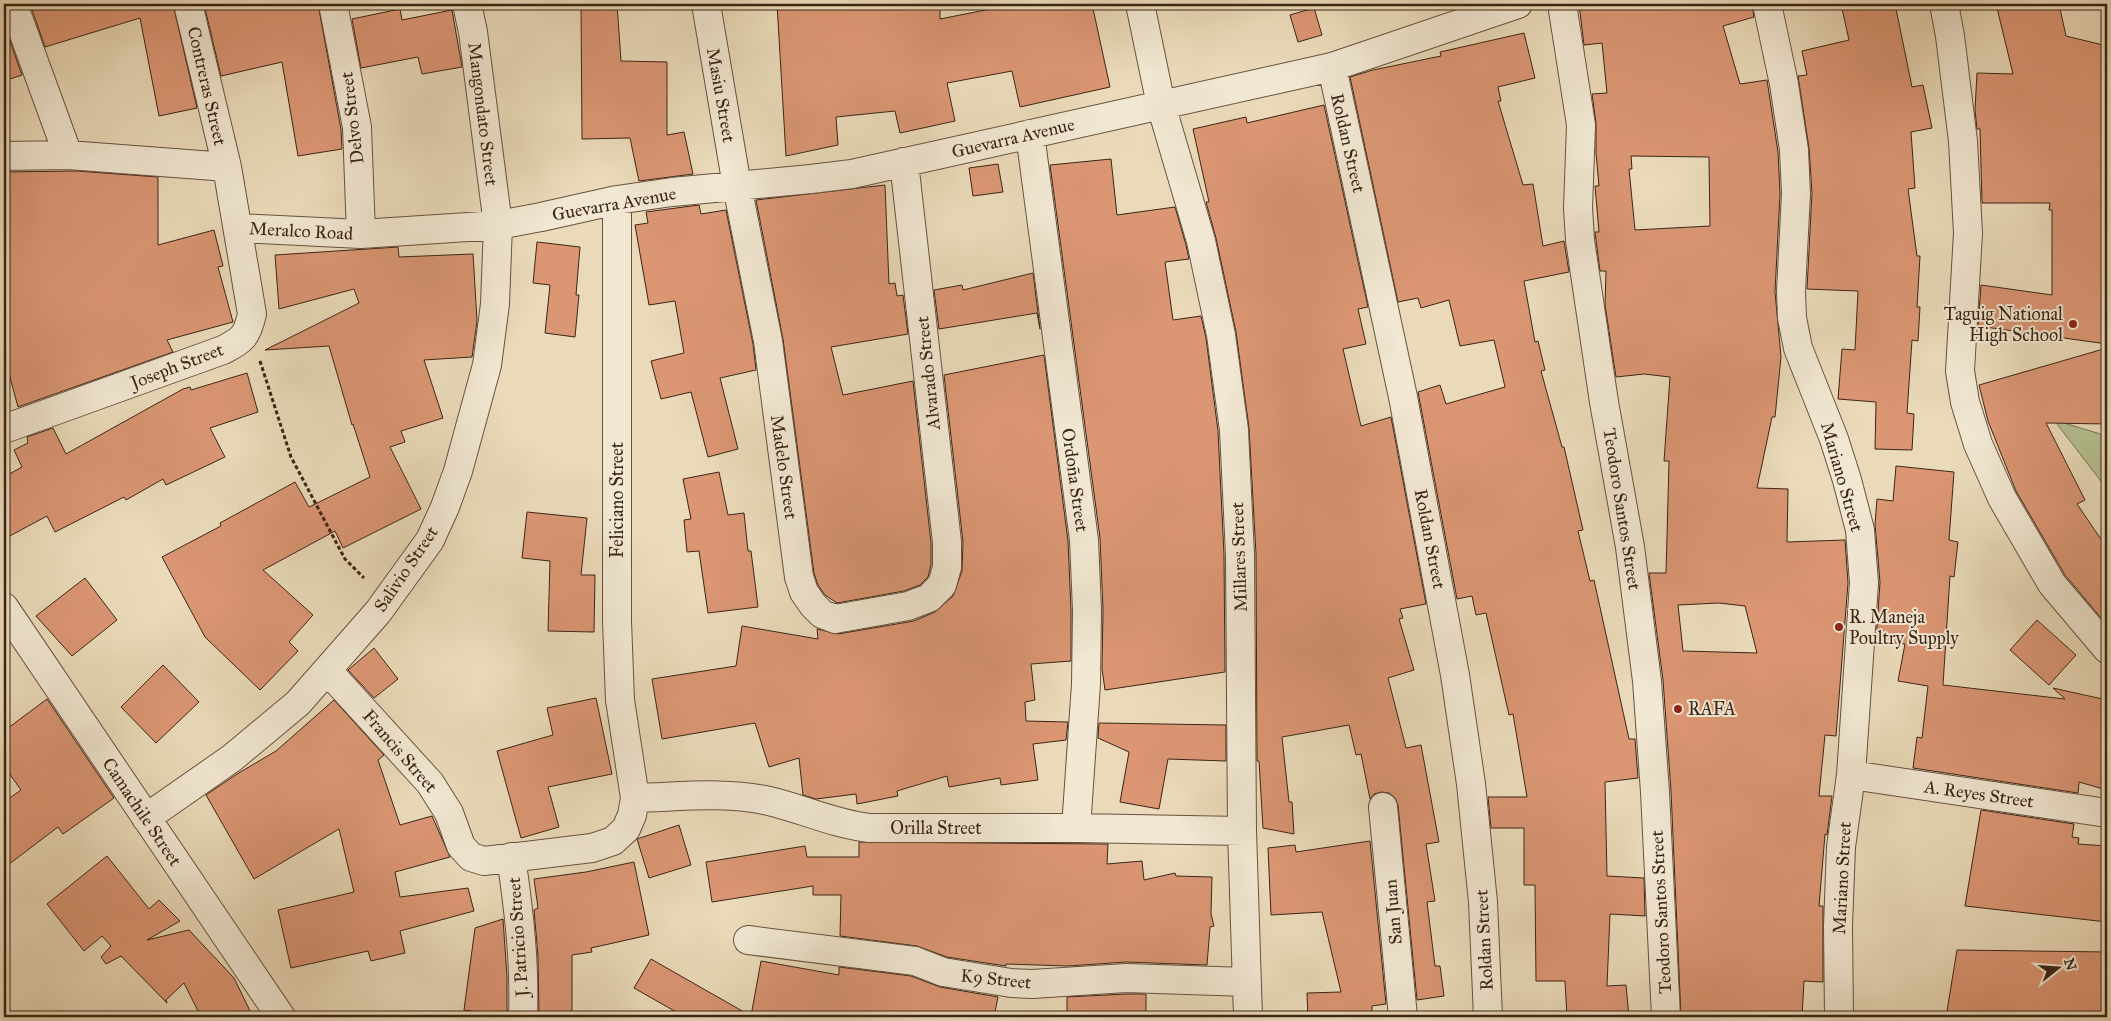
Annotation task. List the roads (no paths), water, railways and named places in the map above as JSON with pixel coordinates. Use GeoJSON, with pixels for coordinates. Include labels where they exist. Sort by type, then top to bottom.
{"type":"FeatureCollection","features":[{"type":"Feature","properties":{"kind":"street"},"geometry":{"type":"LineString","coordinates":[[13,4],[68,155]]}},
{"type":"Feature","properties":{"kind":"street","name":"Contreras Street"},"geometry":{"type":"LineString","coordinates":[[188,4],[227,168]]}},
{"type":"Feature","properties":{"kind":"street","name":"Delvo Street"},"geometry":{"type":"LineString","coordinates":[[333,4],[357,126],[361,234]]}},
{"type":"Feature","properties":{"kind":"street","name":"Mangondato Street"},"geometry":{"type":"LineString","coordinates":[[467,4],[473,32],[498,225]]}},
{"type":"Feature","properties":{"kind":"street","name":"Masiu Street"},"geometry":{"type":"LineString","coordinates":[[706,4],[737,186]]}},
{"type":"Feature","properties":{"kind":"street","name":"Millares Street"},"geometry":{"type":"LineString","coordinates":[[1140,4],[1161,105],[1201,241],[1221,335],[1234,430],[1240,555],[1242,831],[1248,1017]]}},
{"type":"Feature","properties":{"kind":"street","name":"Guevarra Avenue"},"geometry":{"type":"LineString","coordinates":[[498,225],[617,200],[672,192],[844,175],[1332,68],[1518,4]]}},
{"type":"Feature","properties":{"kind":"street","name":"Teodoro Santos Street"},"geometry":{"type":"LineString","coordinates":[[1562,4],[1581,126],[1578,208],[1580,240],[1604,402],[1630,546],[1647,681],[1655,792],[1666,1017]]}},
{"type":"Feature","properties":{"kind":"street","name":"Mariano Street"},"geometry":{"type":"LineString","coordinates":[[1767,4],[1784,84],[1794,150],[1796,194],[1791,291],[1792,318],[1798,348],[1834,439],[1847,480],[1860,530],[1864,583],[1851,775],[1841,847],[1838,926],[1839,1017]]}},
{"type":"Feature","properties":{"kind":"street"},"geometry":{"type":"LineString","coordinates":[[1944,4],[1950,36],[1963,141],[1967,215],[1968,243],[1960,371],[1965,402],[1978,444],[2002,498],[2052,584],[2107,649]]}},
{"type":"Feature","properties":{"kind":"street","name":"Roldan Street"},"geometry":{"type":"LineString","coordinates":[[1332,68],[1402,397],[1455,675],[1471,784],[1483,902],[1488,1017]]}},
{"type":"Feature","properties":{"kind":"street","name":"Ordoña Street"},"geometry":{"type":"LineString","coordinates":[[1030,134],[1084,540],[1087,610],[1086,684],[1076,828]]}},
{"type":"Feature","properties":{"kind":"street"},"geometry":{"type":"LineString","coordinates":[[4,156],[68,155],[227,168]]}},
{"type":"Feature","properties":{"kind":"street","name":"Alvarado Street"},"geometry":{"type":"LineString","coordinates":[[904,162],[947,542],[947,567],[942,585]]}},
{"type":"Feature","properties":{"kind":"street","name":"Meralco Road"},"geometry":{"type":"LineString","coordinates":[[227,168],[238,228],[361,234],[498,225]]}},
{"type":"Feature","properties":{"kind":"street","name":"Madelo Street"},"geometry":{"type":"LineString","coordinates":[[737,186],[768,341],[799,577],[804,592],[822,614],[836,620],[908,606],[928,598],[942,585]]}},
{"type":"Feature","properties":{"kind":"street","name":"Feliciano Street"},"geometry":{"type":"LineString","coordinates":[[617,200],[616,621],[620,700],[635,798]]}},
{"type":"Feature","properties":{"kind":"street","name":"Salivio Street"},"geometry":{"type":"LineString","coordinates":[[146,818],[232,758],[298,703],[386,600],[430,540],[458,471],[487,365],[496,304],[498,225]]}},
{"type":"Feature","properties":{"kind":"street","name":"Joseph Street"},"geometry":{"type":"LineString","coordinates":[[4,429],[223,350],[244,337],[252,314],[238,228]]}},
{"type":"Feature","properties":{"kind":"street","name":"Camachile Street"},"geometry":{"type":"LineString","coordinates":[[4,607],[281,1017]]}},
{"type":"Feature","properties":{"kind":"street","name":"Francis Street"},"geometry":{"type":"LineString","coordinates":[[327,670],[430,783],[449,813],[461,846],[471,857],[484,861],[592,848],[613,841],[626,828],[632,815],[635,798]]}},
{"type":"Feature","properties":{"kind":"street","name":"A. Reyes Street"},"geometry":{"type":"LineString","coordinates":[[1851,775],[2107,813]]}},
{"type":"Feature","properties":{"kind":"street","name":"Orilla Street"},"geometry":{"type":"LineString","coordinates":[[635,798],[728,796],[750,798],[770,801],[836,822],[869,828],[1076,828],[1242,831]]}},
{"type":"Feature","properties":{"kind":"street","name":"San Juan"},"geometry":{"type":"LineString","coordinates":[[1383,807],[1403,1017]]}},
{"type":"Feature","properties":{"kind":"street","name":"J. Patricio Street"},"geometry":{"type":"LineString","coordinates":[[511,857],[520,916],[524,962],[523,1017]]}},
{"type":"Feature","properties":{"kind":"street","name":"K9 Street"},"geometry":{"type":"LineString","coordinates":[[748,940],[915,961],[943,972],[1012,983],[1032,984],[1126,978],[1247,982]]}},
{"type":"Feature","properties":{"kind":"place","name":"Taguig National High School"},"geometry":{"type":"Point","coordinates":[2073,324]}},
{"type":"Feature","properties":{"kind":"place","name":"R. Maneja Poultry Supply"},"geometry":{"type":"Point","coordinates":[1839,627]}},
{"type":"Feature","properties":{"kind":"place","name":"RAFA"},"geometry":{"type":"Point","coordinates":[1678,709]}}]}
